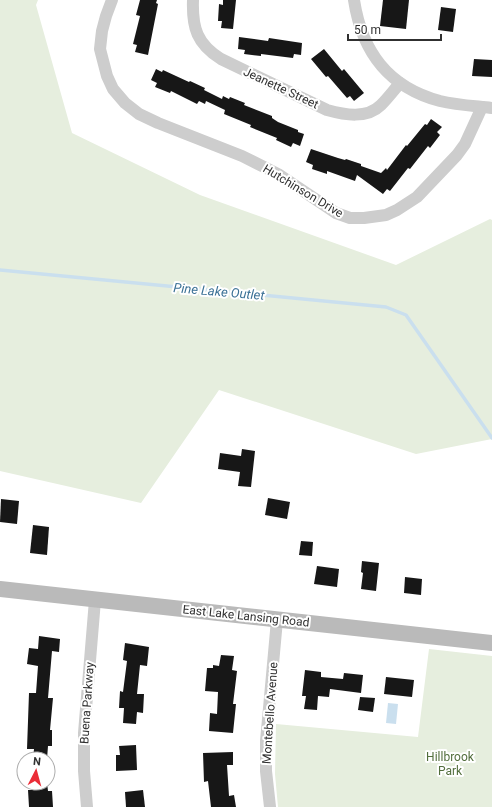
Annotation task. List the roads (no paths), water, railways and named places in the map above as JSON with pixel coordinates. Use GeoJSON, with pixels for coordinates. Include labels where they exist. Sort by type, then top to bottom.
{"type":"FeatureCollection","features":[{"type":"Feature","properties":{"kind":"street","name":"Hutchinson Drive"},"geometry":{"type":"LineString","coordinates":[[112,0],[102,31],[100,49],[107,76],[113,89],[125,102],[139,114],[158,123],[242,156],[278,174],[336,213],[350,218],[386,215],[417,197],[457,156],[487,108]]}},
{"type":"Feature","properties":{"kind":"street","name":"Jeanette Street"},"geometry":{"type":"LineString","coordinates":[[193,0],[195,27],[198,37],[212,54],[327,110],[342,115],[355,115],[369,112],[380,106],[400,83]]}},
{"type":"Feature","properties":{"kind":"street"},"geometry":{"type":"LineString","coordinates":[[354,0],[357,19],[365,42],[376,60],[400,83],[420,94],[440,101],[487,108]]}},
{"type":"Feature","properties":{"kind":"street","name":"East Lake Lansing Road"},"geometry":{"type":"LineString","coordinates":[[0,589],[492,642]]}},
{"type":"Feature","properties":{"kind":"street","name":"Buena Parkway"},"geometry":{"type":"LineString","coordinates":[[87,807],[84,771],[84,733],[95,600]]}},
{"type":"Feature","properties":{"kind":"street","name":"Montebello Avenue"},"geometry":{"type":"LineString","coordinates":[[270,807],[266,771],[266,741],[277,620]]}},
{"type":"Feature","properties":{"kind":"water"},"geometry":{"type":"Polygon","coordinates":[[[388,703],[398,704],[396,724],[386,723],[388,703]]]}},
{"type":"Feature","properties":{"kind":"waterway","name":"Pine Lake Outlet"},"geometry":{"type":"LineString","coordinates":[[0,270],[386,307],[406,315],[492,438]]}},
{"type":"Feature","properties":{"kind":"park label","name":"Hillbrook Park"},"geometry":{"type":"Point","coordinates":[450,764]}}]}
